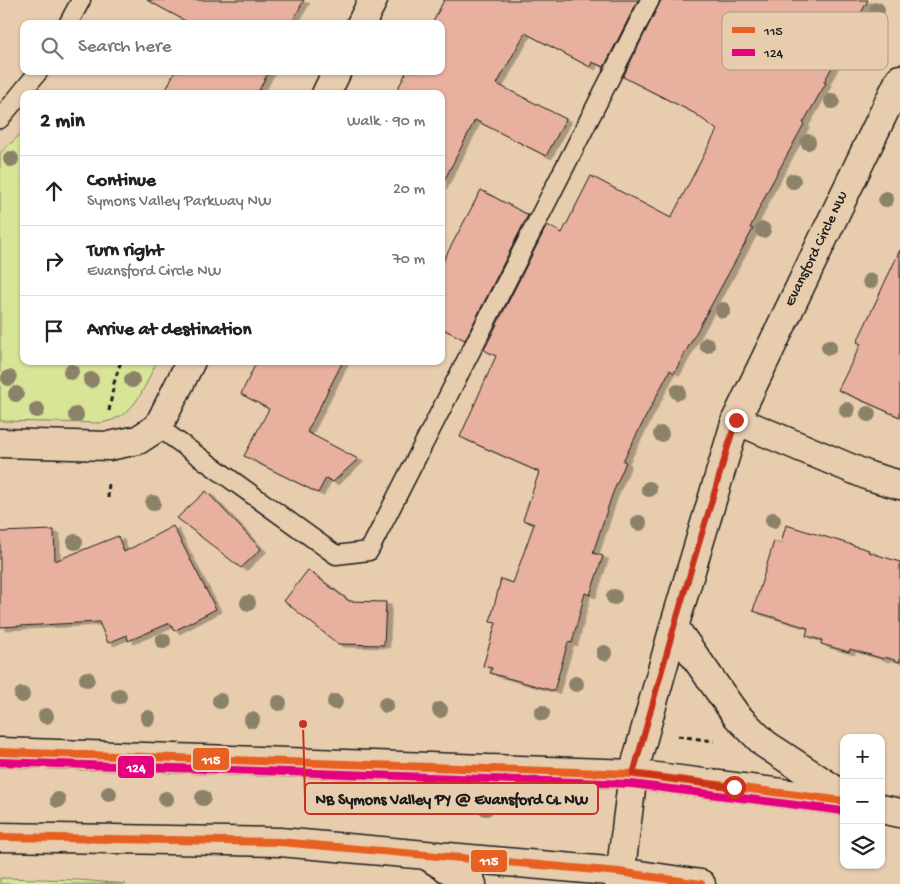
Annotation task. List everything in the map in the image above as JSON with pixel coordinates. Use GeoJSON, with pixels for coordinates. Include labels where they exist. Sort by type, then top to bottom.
{"type":"FeatureCollection","features":[{"type":"Feature","properties":{"kind":"main road"},"geometry":{"type":"LineString","coordinates":[[363,20],[373,0]]}},
{"type":"Feature","properties":{"kind":"main road"},"geometry":{"type":"LineString","coordinates":[[328,90],[335,75]]}},
{"type":"Feature","properties":{"kind":"main road","name":"Evansford Circle NW"},"geometry":{"type":"LineString","coordinates":[[619,878],[633,774],[674,627],[736,420],[900,79]]}},
{"type":"Feature","properties":{"kind":"main road"},"geometry":{"type":"LineString","coordinates":[[0,444],[109,446],[138,440],[158,427],[189,365]]}},
{"type":"Feature","properties":{"kind":"main road"},"geometry":{"type":"LineString","coordinates":[[736,420],[869,476],[900,485]]}},
{"type":"Feature","properties":{"kind":"main road"},"geometry":{"type":"LineString","coordinates":[[674,627],[736,715],[765,744],[840,793]]}},
{"type":"Feature","properties":{"kind":"main road"},"geometry":{"type":"LineString","coordinates":[[0,752],[633,774],[840,800]]}},
{"type":"Feature","properties":{"kind":"main road"},"geometry":{"type":"LineString","coordinates":[[885,810],[900,813]]}},
{"type":"Feature","properties":{"kind":"main road"},"geometry":{"type":"LineString","coordinates":[[0,837],[280,842],[426,855],[619,878],[701,884]]}},
{"type":"Feature","properties":{"kind":"main road"},"geometry":{"type":"LineString","coordinates":[[426,855],[472,884]]}},
{"type":"Feature","properties":{"kind":"lane"},"geometry":{"type":"LineString","coordinates":[[70,20],[81,0]]}},
{"type":"Feature","properties":{"kind":"lane"},"geometry":{"type":"LineString","coordinates":[[158,427],[336,555],[369,551],[650,0]]}},
{"type":"Feature","properties":{"kind":"lane"},"geometry":{"type":"LineString","coordinates":[[24,90],[36,75]]}},
{"type":"Feature","properties":{"kind":"lane"},"geometry":{"type":"LineString","coordinates":[[0,119],[20,94]]}},
{"type":"Feature","properties":{"kind":"path"},"geometry":{"type":"LineString","coordinates":[[109,409],[114,383],[121,365]]}},
{"type":"Feature","properties":{"kind":"path"},"geometry":{"type":"LineString","coordinates":[[678,736],[698,739]]}},
{"type":"Feature","properties":{"kind":"green space"},"geometry":{"type":"Polygon","coordinates":[[[20,135],[20,365],[155,365],[136,401],[121,416],[99,423],[0,421],[0,153],[20,135]]]}},
{"type":"Feature","properties":{"kind":"green space"},"geometry":{"type":"Polygon","coordinates":[[[0,878],[79,880],[126,884],[0,884],[0,878]]]}},
{"type":"Feature","properties":{"kind":"building"},"geometry":{"type":"Polygon","coordinates":[[[147,0],[304,0],[293,20],[184,20],[147,0]]]}},
{"type":"Feature","properties":{"kind":"building"},"geometry":{"type":"Polygon","coordinates":[[[444,0],[638,0],[604,67],[592,62],[590,67],[525,33],[497,84],[566,119],[546,156],[475,120],[445,179],[445,90],[397,90],[405,75],[445,75],[445,20],[434,20],[444,0]]]}},
{"type":"Feature","properties":{"kind":"building"},"geometry":{"type":"Polygon","coordinates":[[[661,0],[868,0],[862,12],[722,12],[722,70],[830,70],[824,82],[826,83],[767,192],[750,228],[753,229],[674,373],[670,370],[623,461],[626,462],[612,495],[593,553],[603,556],[590,595],[585,593],[572,643],[568,642],[554,691],[490,673],[492,668],[483,666],[496,623],[490,622],[501,579],[513,583],[534,524],[523,520],[539,472],[460,437],[496,356],[484,350],[547,225],[562,233],[591,176],[671,218],[717,130],[694,113],[623,77],[661,0]]]}},
{"type":"Feature","properties":{"kind":"building"},"geometry":{"type":"Polygon","coordinates":[[[173,75],[267,75],[259,90],[166,90],[173,75]]]}},
{"type":"Feature","properties":{"kind":"building"},"geometry":{"type":"Polygon","coordinates":[[[481,190],[528,215],[465,340],[445,330],[445,258],[481,190]]]}},
{"type":"Feature","properties":{"kind":"building"},"geometry":{"type":"Polygon","coordinates":[[[900,250],[900,417],[838,390],[861,344],[857,342],[900,250]]]}},
{"type":"Feature","properties":{"kind":"building"},"geometry":{"type":"Polygon","coordinates":[[[255,365],[341,365],[307,432],[358,459],[333,482],[326,478],[318,493],[244,456],[269,409],[241,394],[255,365]]]}},
{"type":"Feature","properties":{"kind":"building"},"geometry":{"type":"Polygon","coordinates":[[[206,491],[261,549],[241,568],[177,518],[206,491]]]}},
{"type":"Feature","properties":{"kind":"building"},"geometry":{"type":"Polygon","coordinates":[[[786,525],[869,550],[868,552],[900,562],[900,662],[850,649],[849,652],[821,644],[822,640],[806,636],[808,628],[753,611],[774,541],[781,543],[786,525]]]}},
{"type":"Feature","properties":{"kind":"building"},"geometry":{"type":"Polygon","coordinates":[[[173,526],[216,609],[174,631],[170,623],[128,641],[127,635],[108,643],[99,622],[0,627],[0,532],[54,530],[55,561],[118,536],[124,552],[173,526]]]}},
{"type":"Feature","properties":{"kind":"building"},"geometry":{"type":"Polygon","coordinates":[[[308,570],[349,601],[386,602],[384,645],[338,644],[284,601],[308,570]]]}},
{"type":"Feature","properties":{"kind":"transit line","name":"115"},"geometry":{"type":"LineString","coordinates":[[0,752],[633,774],[840,800]]}},
{"type":"Feature","properties":{"kind":"transit line","name":"124"},"geometry":{"type":"LineString","coordinates":[[0,762],[632,784],[840,811]]}},
{"type":"Feature","properties":{"kind":"transit line","name":"115"},"geometry":{"type":"LineString","coordinates":[[0,837],[280,842],[619,872],[701,884]]}},
{"type":"Feature","properties":{"kind":"place","name":"NB Symons Valley PY @ Evansford CL NW"},"geometry":{"type":"Point","coordinates":[303,724]}},
{"type":"Feature","properties":{"kind":"route"},"geometry":{"type":"LineString","coordinates":[[734,787],[633,774],[674,627],[736,420]]}}]}
